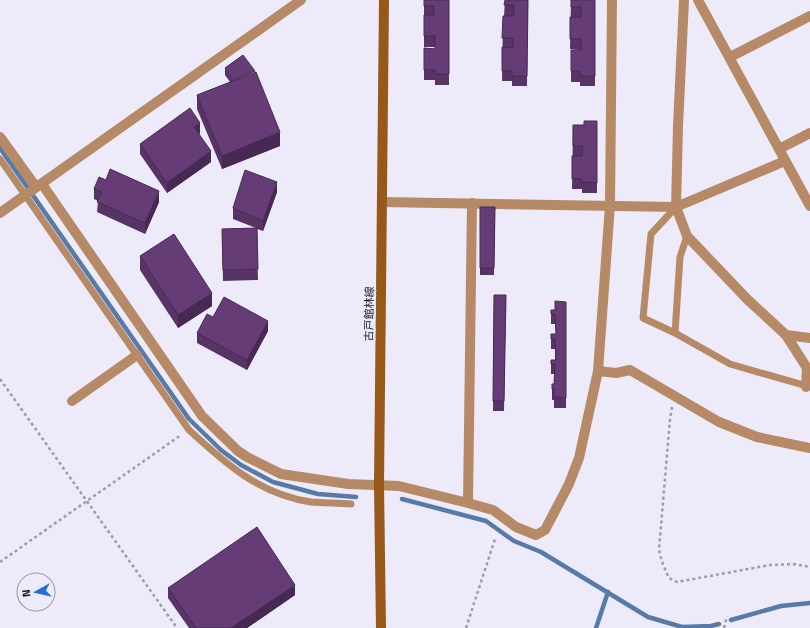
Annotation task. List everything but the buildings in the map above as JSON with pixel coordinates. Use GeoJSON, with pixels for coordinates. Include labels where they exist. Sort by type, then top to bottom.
{"type":"FeatureCollection","features":[{"type":"Feature","properties":{"kind":"main road","name":"古戸館林線"},"geometry":{"type":"LineString","coordinates":[[381,628],[378,484],[384,0]]}},
{"type":"Feature","properties":{"kind":"street"},"geometry":{"type":"LineString","coordinates":[[0,213],[301,0]]}},
{"type":"Feature","properties":{"kind":"street"},"geometry":{"type":"LineString","coordinates":[[0,137],[39,186],[202,416],[238,451],[281,474],[348,484],[399,486],[493,510],[516,527],[536,535],[545,530],[569,484],[579,458],[598,372],[610,205],[612,0]]}},
{"type":"Feature","properties":{"kind":"street"},"geometry":{"type":"LineString","coordinates":[[684,0],[676,207],[687,236],[747,299],[786,335],[807,368],[808,387]]}},
{"type":"Feature","properties":{"kind":"street"},"geometry":{"type":"LineString","coordinates":[[698,0],[810,206]]}},
{"type":"Feature","properties":{"kind":"street"},"geometry":{"type":"LineString","coordinates":[[730,57],[810,16]]}},
{"type":"Feature","properties":{"kind":"street"},"geometry":{"type":"LineString","coordinates":[[778,149],[810,133]]}},
{"type":"Feature","properties":{"kind":"street"},"geometry":{"type":"LineString","coordinates":[[382,202],[676,207],[785,161]]}},
{"type":"Feature","properties":{"kind":"street"},"geometry":{"type":"LineString","coordinates":[[468,503],[472,203]]}},
{"type":"Feature","properties":{"kind":"street"},"geometry":{"type":"LineString","coordinates":[[786,335],[810,338]]}},
{"type":"Feature","properties":{"kind":"street"},"geometry":{"type":"LineString","coordinates":[[72,401],[137,355]]}},
{"type":"Feature","properties":{"kind":"street"},"geometry":{"type":"LineString","coordinates":[[598,372],[616,374],[630,370],[719,422],[758,437],[810,448]]}},
{"type":"Feature","properties":{"kind":"lane"},"geometry":{"type":"LineString","coordinates":[[0,159],[189,430],[228,466],[271,491],[311,502],[351,504]]}},
{"type":"Feature","properties":{"kind":"lane"},"geometry":{"type":"LineString","coordinates":[[676,207],[651,234],[643,318],[675,333],[730,364],[808,387]]}},
{"type":"Feature","properties":{"kind":"lane"},"geometry":{"type":"LineString","coordinates":[[675,333],[680,257],[687,236]]}},
{"type":"Feature","properties":{"kind":"path"},"geometry":{"type":"LineString","coordinates":[[0,378],[177,628]]}},
{"type":"Feature","properties":{"kind":"path"},"geometry":{"type":"LineString","coordinates":[[675,395],[670,419],[659,550],[662,562],[669,578],[677,582],[770,565],[793,564],[810,567]]}},
{"type":"Feature","properties":{"kind":"path"},"geometry":{"type":"LineString","coordinates":[[0,562],[189,430]]}},
{"type":"Feature","properties":{"kind":"path"},"geometry":{"type":"LineString","coordinates":[[466,628],[495,539]]}},
{"type":"Feature","properties":{"kind":"path"},"geometry":{"type":"LineString","coordinates":[[724,628],[727,616]]}},
{"type":"Feature","properties":{"kind":"waterway"},"geometry":{"type":"LineString","coordinates":[[0,148],[189,419],[221,450],[241,465],[273,482],[318,494],[356,497]]}},
{"type":"Feature","properties":{"kind":"waterway"},"geometry":{"type":"LineString","coordinates":[[402,499],[486,521],[514,541],[541,552],[648,617],[682,627],[711,626],[719,624]]}},
{"type":"Feature","properties":{"kind":"waterway"},"geometry":{"type":"LineString","coordinates":[[596,628],[608,592]]}},
{"type":"Feature","properties":{"kind":"waterway"},"geometry":{"type":"LineString","coordinates":[[731,620],[781,606],[810,603]]}}]}
